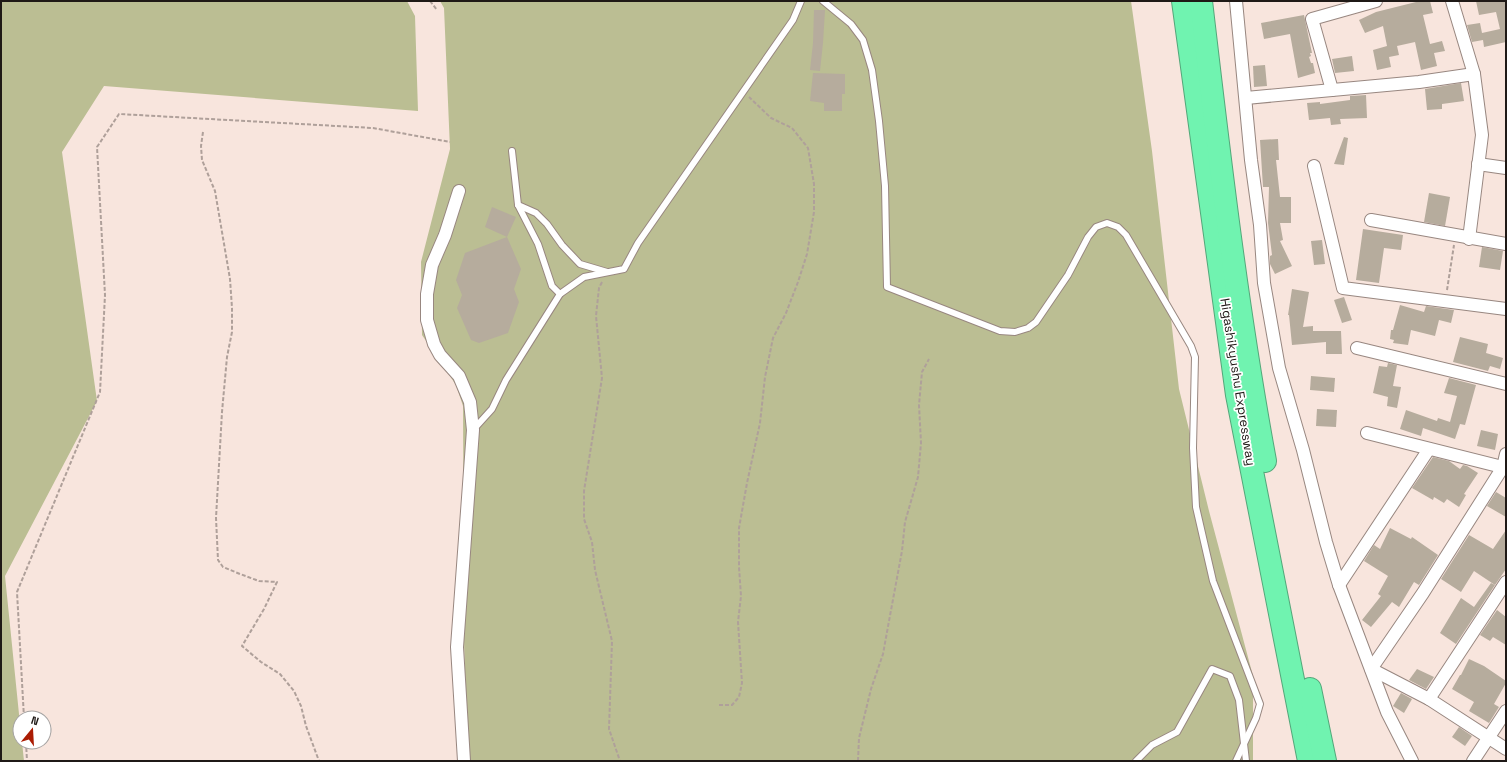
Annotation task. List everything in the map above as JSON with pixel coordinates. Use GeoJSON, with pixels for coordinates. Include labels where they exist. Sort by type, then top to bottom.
{"type":"FeatureCollection","features":[{"type":"Feature","properties":{"kind":"highway","name":"Higashikyushu Expressway"},"geometry":{"type":"LineString","coordinates":[[1183,1],[1237,394],[1309,761]]}},
{"type":"Feature","properties":{"kind":"highway","name":"Higashikyushu Expressway"},"geometry":{"type":"LineString","coordinates":[[1201,1],[1214,111],[1252,390],[1284,562],[1325,761]]}},
{"type":"Feature","properties":{"kind":"street"},"geometry":{"type":"LineString","coordinates":[[1236,1],[1251,160],[1260,225],[1264,283],[1278,360],[1326,542],[1339,585],[1387,712],[1412,761]]}},
{"type":"Feature","properties":{"kind":"street"},"geometry":{"type":"LineString","coordinates":[[1332,90],[1312,19],[1375,1]]}},
{"type":"Feature","properties":{"kind":"street"},"geometry":{"type":"LineString","coordinates":[[1452,1],[1474,74],[1482,135],[1469,239]]}},
{"type":"Feature","properties":{"kind":"street"},"geometry":{"type":"LineString","coordinates":[[1246,98],[1419,82],[1474,74]]}},
{"type":"Feature","properties":{"kind":"street"},"geometry":{"type":"LineString","coordinates":[[1478,164],[1506,168]]}},
{"type":"Feature","properties":{"kind":"street"},"geometry":{"type":"LineString","coordinates":[[1314,166],[1344,288],[1506,309]]}},
{"type":"Feature","properties":{"kind":"street"},"geometry":{"type":"LineString","coordinates":[[459,191],[445,235],[432,265],[427,294],[427,320],[434,344],[440,355],[459,376],[470,402],[473,430],[457,647],[464,761]]}},
{"type":"Feature","properties":{"kind":"street"},"geometry":{"type":"LineString","coordinates":[[1371,220],[1469,239],[1506,244]]}},
{"type":"Feature","properties":{"kind":"street"},"geometry":{"type":"LineString","coordinates":[[1357,348],[1506,384]]}},
{"type":"Feature","properties":{"kind":"street"},"geometry":{"type":"LineString","coordinates":[[1367,433],[1504,468]]}},
{"type":"Feature","properties":{"kind":"street"},"geometry":{"type":"LineString","coordinates":[[1339,585],[1429,449]]}},
{"type":"Feature","properties":{"kind":"street"},"geometry":{"type":"LineString","coordinates":[[1372,669],[1504,468],[1506,454]]}},
{"type":"Feature","properties":{"kind":"street"},"geometry":{"type":"LineString","coordinates":[[1429,699],[1506,582]]}},
{"type":"Feature","properties":{"kind":"street"},"geometry":{"type":"LineString","coordinates":[[1372,669],[1429,699],[1506,749]]}},
{"type":"Feature","properties":{"kind":"street"},"geometry":{"type":"LineString","coordinates":[[1473,761],[1506,711]]}},
{"type":"Feature","properties":{"kind":"lane"},"geometry":{"type":"LineString","coordinates":[[473,430],[492,409],[506,380],[560,294],[584,277],[624,269],[638,243],[793,20],[801,1]]}},
{"type":"Feature","properties":{"kind":"lane"},"geometry":{"type":"LineString","coordinates":[[823,1],[851,24],[863,40],[872,70],[879,121],[885,186],[886,287],[1000,330],[1015,332],[1028,328],[1036,322],[1068,275],[1088,237],[1096,228],[1107,223],[1118,227],[1126,235],[1191,346],[1196,357],[1193,448],[1196,507],[1213,580],[1260,704],[1256,718],[1236,761]]}},
{"type":"Feature","properties":{"kind":"lane"},"geometry":{"type":"LineString","coordinates":[[512,151],[518,205],[538,244],[552,286],[560,294]]}},
{"type":"Feature","properties":{"kind":"lane"},"geometry":{"type":"LineString","coordinates":[[518,205],[536,213],[547,224],[562,245],[580,264],[608,273]]}},
{"type":"Feature","properties":{"kind":"lane"},"geometry":{"type":"LineString","coordinates":[[1136,761],[1152,745],[1177,732],[1212,669],[1230,676],[1239,700],[1246,761]]}},
{"type":"Feature","properties":{"kind":"path"},"geometry":{"type":"LineString","coordinates":[[430,1],[437,10]]}},
{"type":"Feature","properties":{"kind":"path"},"geometry":{"type":"LineString","coordinates":[[719,705],[732,705],[739,697],[742,683],[738,622],[741,596],[738,567],[739,528],[760,423],[765,377],[773,338],[786,313],[798,282],[807,254],[814,212],[814,184],[808,148],[792,128],[771,118],[744,92]]}},
{"type":"Feature","properties":{"kind":"path"},"geometry":{"type":"LineString","coordinates":[[24,710],[17,592],[100,392],[105,295],[97,147],[119,114],[373,128],[450,142]]}},
{"type":"Feature","properties":{"kind":"path"},"geometry":{"type":"LineString","coordinates":[[203,132],[201,146],[202,160],[215,191],[230,280],[232,308],[232,332],[222,412],[216,518],[218,560],[223,567],[240,574],[259,581],[277,582],[264,609],[242,646],[261,662],[280,674],[294,691],[301,706],[306,726],[319,761]]}},
{"type":"Feature","properties":{"kind":"path"},"geometry":{"type":"LineString","coordinates":[[1445,301],[1456,236]]}},
{"type":"Feature","properties":{"kind":"path"},"geometry":{"type":"LineString","coordinates":[[608,273],[599,288],[596,316],[602,378],[584,491],[584,519],[592,542],[595,570],[612,641],[609,729],[620,761]]}},
{"type":"Feature","properties":{"kind":"path"},"geometry":{"type":"LineString","coordinates":[[858,761],[859,738],[871,689],[883,654],[902,551],[905,522],[918,477],[922,443],[919,405],[922,372],[929,359]]}},
{"type":"Feature","properties":{"kind":"path"},"geometry":{"type":"LineString","coordinates":[[26,750],[27,761]]}},
{"type":"Feature","properties":{"kind":"green space"},"geometry":{"type":"Polygon","coordinates":[[[1,1],[407,1],[415,16],[418,111],[104,86],[62,152],[97,401],[5,576],[19,710],[12,710],[12,750],[23,750],[24,761],[1,761],[1,1]]]}},
{"type":"Feature","properties":{"kind":"green space"},"geometry":{"type":"Polygon","coordinates":[[[440,1],[1131,1],[1152,151],[1179,389],[1209,511],[1253,676],[1253,761],[468,761],[464,642],[463,406],[456,385],[422,335],[421,262],[450,149],[444,8],[440,1]]]}},
{"type":"Feature","properties":{"kind":"building"},"geometry":{"type":"Polygon","coordinates":[[[1420,1],[1430,1],[1433,13],[1423,15],[1430,44],[1442,41],[1445,51],[1434,53],[1437,66],[1421,70],[1415,42],[1397,46],[1399,55],[1389,57],[1391,67],[1377,70],[1373,50],[1387,46],[1383,26],[1365,33],[1359,20],[1376,12],[1420,1]]]}},
{"type":"Feature","properties":{"kind":"building"},"geometry":{"type":"Polygon","coordinates":[[[1476,1],[1506,1],[1506,42],[1484,47],[1483,40],[1472,42],[1467,25],[1480,23],[1482,33],[1500,29],[1496,12],[1479,15],[1476,1]]]}},
{"type":"Feature","properties":{"kind":"building"},"geometry":{"type":"Polygon","coordinates":[[[814,10],[825,10],[820,71],[810,70],[814,10]]]}},
{"type":"Feature","properties":{"kind":"building"},"geometry":{"type":"Polygon","coordinates":[[[1304,15],[1312,53],[1310,53],[1311,56],[1309,57],[1311,63],[1313,63],[1315,73],[1298,78],[1290,34],[1264,39],[1261,23],[1304,15]]]}},
{"type":"Feature","properties":{"kind":"building"},"geometry":{"type":"Polygon","coordinates":[[[1352,56],[1354,71],[1335,73],[1332,59],[1352,56]]]}},
{"type":"Feature","properties":{"kind":"building"},"geometry":{"type":"Polygon","coordinates":[[[1265,65],[1267,86],[1254,87],[1253,66],[1265,65]]]}},
{"type":"Feature","properties":{"kind":"building"},"geometry":{"type":"Polygon","coordinates":[[[813,73],[845,74],[845,94],[842,94],[842,111],[824,111],[824,103],[810,101],[813,73]]]}},
{"type":"Feature","properties":{"kind":"building"},"geometry":{"type":"Polygon","coordinates":[[[1461,83],[1464,101],[1442,104],[1442,109],[1427,110],[1425,89],[1461,83]]]}},
{"type":"Feature","properties":{"kind":"building"},"geometry":{"type":"Polygon","coordinates":[[[1366,95],[1367,118],[1340,119],[1341,124],[1331,125],[1330,118],[1309,120],[1307,103],[1320,102],[1320,104],[1350,100],[1350,96],[1366,95]]]}},
{"type":"Feature","properties":{"kind":"building"},"geometry":{"type":"Polygon","coordinates":[[[1344,137],[1348,138],[1344,165],[1334,164],[1344,137]]]}},
{"type":"Feature","properties":{"kind":"building"},"geometry":{"type":"Polygon","coordinates":[[[1278,139],[1279,160],[1276,160],[1280,197],[1291,197],[1291,223],[1280,223],[1283,240],[1280,241],[1292,266],[1275,274],[1270,264],[1270,256],[1272,255],[1268,223],[1269,187],[1263,187],[1260,140],[1278,139]]]}},
{"type":"Feature","properties":{"kind":"building"},"geometry":{"type":"Polygon","coordinates":[[[1429,193],[1450,197],[1445,226],[1424,222],[1429,193]]]}},
{"type":"Feature","properties":{"kind":"building"},"geometry":{"type":"Polygon","coordinates":[[[492,207],[516,217],[507,237],[485,227],[492,207]]]}},
{"type":"Feature","properties":{"kind":"building"},"geometry":{"type":"Polygon","coordinates":[[[1363,229],[1403,235],[1401,250],[1384,248],[1379,283],[1356,280],[1363,229]]]}},
{"type":"Feature","properties":{"kind":"building"},"geometry":{"type":"Polygon","coordinates":[[[507,237],[521,269],[514,289],[519,302],[508,333],[479,343],[471,340],[457,308],[462,295],[456,280],[465,253],[507,237]]]}},
{"type":"Feature","properties":{"kind":"building"},"geometry":{"type":"Polygon","coordinates":[[[1322,240],[1325,264],[1314,265],[1311,241],[1322,240]]]}},
{"type":"Feature","properties":{"kind":"building"},"geometry":{"type":"Polygon","coordinates":[[[1482,247],[1503,251],[1500,270],[1479,267],[1482,247]]]}},
{"type":"Feature","properties":{"kind":"building"},"geometry":{"type":"Polygon","coordinates":[[[1292,289],[1309,292],[1303,327],[1313,326],[1313,331],[1341,331],[1342,354],[1326,354],[1326,342],[1292,345],[1288,315],[1292,289]]]}},
{"type":"Feature","properties":{"kind":"building"},"geometry":{"type":"Polygon","coordinates":[[[1344,297],[1352,320],[1342,323],[1334,300],[1344,297]]]}},
{"type":"Feature","properties":{"kind":"building"},"geometry":{"type":"Polygon","coordinates":[[[1400,305],[1424,312],[1426,306],[1454,310],[1451,323],[1439,320],[1435,336],[1411,330],[1408,345],[1393,343],[1394,340],[1390,339],[1391,330],[1393,330],[1400,305]]]}},
{"type":"Feature","properties":{"kind":"building"},"geometry":{"type":"Polygon","coordinates":[[[1460,337],[1488,344],[1486,353],[1503,358],[1500,369],[1490,366],[1488,371],[1453,362],[1460,337]]]}},
{"type":"Feature","properties":{"kind":"building"},"geometry":{"type":"Polygon","coordinates":[[[1388,363],[1397,365],[1393,386],[1401,387],[1397,408],[1387,406],[1388,397],[1373,393],[1379,366],[1387,367],[1388,363]]]}},
{"type":"Feature","properties":{"kind":"building"},"geometry":{"type":"Polygon","coordinates":[[[1311,376],[1335,378],[1334,392],[1310,390],[1311,376]]]}},
{"type":"Feature","properties":{"kind":"building"},"geometry":{"type":"Polygon","coordinates":[[[1449,378],[1476,385],[1465,425],[1460,424],[1455,439],[1423,428],[1421,436],[1400,429],[1406,410],[1437,421],[1438,418],[1450,422],[1457,396],[1444,393],[1449,378]]]}},
{"type":"Feature","properties":{"kind":"building"},"geometry":{"type":"Polygon","coordinates":[[[1317,409],[1337,410],[1336,427],[1316,426],[1317,409]]]}},
{"type":"Feature","properties":{"kind":"building"},"geometry":{"type":"Polygon","coordinates":[[[1481,430],[1498,434],[1495,450],[1477,446],[1481,430]]]}},
{"type":"Feature","properties":{"kind":"building"},"geometry":{"type":"Polygon","coordinates":[[[1433,457],[1449,461],[1460,469],[1463,465],[1467,466],[1478,473],[1464,494],[1466,495],[1459,507],[1447,499],[1444,503],[1434,497],[1433,500],[1412,488],[1433,457]]]}},
{"type":"Feature","properties":{"kind":"building"},"geometry":{"type":"Polygon","coordinates":[[[1496,492],[1506,498],[1506,517],[1487,506],[1496,492]]]}},
{"type":"Feature","properties":{"kind":"building"},"geometry":{"type":"Polygon","coordinates":[[[1390,528],[1411,539],[1412,537],[1438,555],[1419,585],[1414,582],[1399,607],[1392,602],[1371,627],[1362,620],[1381,596],[1378,594],[1388,576],[1364,561],[1374,545],[1380,549],[1390,528]]]}},
{"type":"Feature","properties":{"kind":"building"},"geometry":{"type":"Polygon","coordinates":[[[1506,530],[1506,569],[1495,585],[1474,571],[1461,592],[1441,579],[1469,535],[1493,549],[1506,530]]]}},
{"type":"Feature","properties":{"kind":"building"},"geometry":{"type":"Polygon","coordinates":[[[1491,583],[1495,585],[1456,644],[1440,633],[1461,598],[1474,607],[1491,583]]]}},
{"type":"Feature","properties":{"kind":"building"},"geometry":{"type":"Polygon","coordinates":[[[1497,610],[1506,617],[1506,645],[1493,637],[1490,641],[1480,635],[1497,610]]]}},
{"type":"Feature","properties":{"kind":"building"},"geometry":{"type":"Polygon","coordinates":[[[1469,659],[1484,666],[1506,681],[1494,704],[1499,707],[1489,723],[1469,711],[1474,702],[1452,689],[1469,659]]]}},
{"type":"Feature","properties":{"kind":"building"},"geometry":{"type":"Polygon","coordinates":[[[1417,669],[1434,677],[1426,689],[1409,680],[1417,669]]]}},
{"type":"Feature","properties":{"kind":"building"},"geometry":{"type":"Polygon","coordinates":[[[1401,693],[1412,699],[1404,713],[1393,706],[1401,693]]]}},
{"type":"Feature","properties":{"kind":"building"},"geometry":{"type":"Polygon","coordinates":[[[1459,727],[1472,736],[1465,746],[1452,737],[1459,727]]]}}]}
